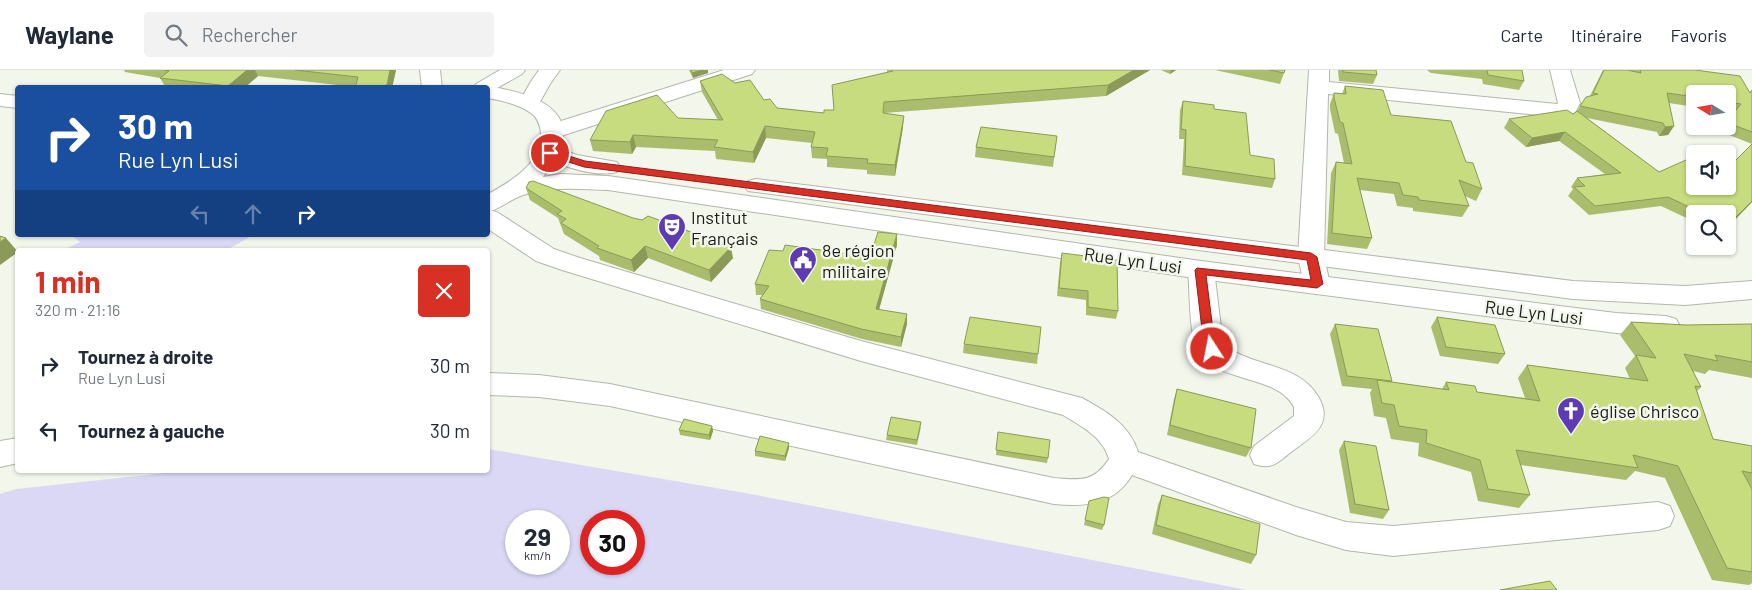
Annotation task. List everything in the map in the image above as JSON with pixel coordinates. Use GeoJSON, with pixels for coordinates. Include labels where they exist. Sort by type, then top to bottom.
{"type":"FeatureCollection","features":[{"type":"Feature","properties":{"kind":"street"},"geometry":{"type":"LineString","coordinates":[[430,70],[432,85]]}},
{"type":"Feature","properties":{"kind":"street"},"geometry":{"type":"LineString","coordinates":[[488,85],[515,70]]}},
{"type":"Feature","properties":{"kind":"street"},"geometry":{"type":"LineString","coordinates":[[530,103],[540,83],[550,70]]}},
{"type":"Feature","properties":{"kind":"street"},"geometry":{"type":"LineString","coordinates":[[551,142],[745,70]]}},
{"type":"Feature","properties":{"kind":"street"},"geometry":{"type":"LineString","coordinates":[[1317,284],[1311,257],[1319,78],[1558,111],[1567,108],[1570,103],[1560,70]]}},
{"type":"Feature","properties":{"kind":"street"},"geometry":{"type":"LineString","coordinates":[[0,86],[15,88]]}},
{"type":"Feature","properties":{"kind":"street"},"geometry":{"type":"LineString","coordinates":[[490,92],[510,96],[530,103],[541,111],[549,120],[551,142],[537,172],[516,189],[490,203]]}},
{"type":"Feature","properties":{"kind":"street"},"geometry":{"type":"LineString","coordinates":[[0,100],[15,102]]}},
{"type":"Feature","properties":{"kind":"street","name":"Rue Lyn Lusi"},"geometry":{"type":"LineString","coordinates":[[551,142],[584,164],[1311,257],[1599,292],[1692,294],[1752,290]]}},
{"type":"Feature","properties":{"kind":"street","name":"Rue Lyn Lusi"},"geometry":{"type":"LineString","coordinates":[[516,189],[560,181],[608,183],[1201,270],[1616,323],[1693,326]]}},
{"type":"Feature","properties":{"kind":"street"},"geometry":{"type":"LineString","coordinates":[[490,219],[546,255],[571,264],[861,351],[1072,406],[1099,422],[1120,443],[1125,460],[1118,472],[1105,487],[1083,494],[1054,491],[610,395],[539,386],[490,384]]}},
{"type":"Feature","properties":{"kind":"street"},"geometry":{"type":"LineString","coordinates":[[1201,270],[1208,338],[1212,349],[1223,358],[1268,375],[1299,390],[1309,407],[1308,422],[1265,455]]}},
{"type":"Feature","properties":{"kind":"street"},"geometry":{"type":"LineString","coordinates":[[0,454],[15,451]]}},
{"type":"Feature","properties":{"kind":"street"},"geometry":{"type":"LineString","coordinates":[[1125,460],[1296,521],[1346,536],[1393,541],[1658,516]]}},
{"type":"Feature","properties":{"kind":"shaded area"},"geometry":{"type":"Polygon","coordinates":[[[74,237],[250,237],[230,248],[68,248],[80,242],[74,237]]]}},
{"type":"Feature","properties":{"kind":"shaded area"},"geometry":{"type":"Polygon","coordinates":[[[490,449],[751,494],[1247,590],[0,590],[0,494],[16,489],[166,473],[490,473],[490,449]]]}},
{"type":"Feature","properties":{"kind":"building"},"geometry":{"type":"Polygon","coordinates":[[[164,70],[247,70],[229,85],[160,78],[169,71],[164,70]]]}},
{"type":"Feature","properties":{"kind":"building"},"geometry":{"type":"Polygon","coordinates":[[[295,70],[390,70],[387,85],[356,85],[358,77],[295,70]]]}},
{"type":"Feature","properties":{"kind":"building"},"geometry":{"type":"Polygon","coordinates":[[[691,70],[702,70],[692,73],[691,70]]]}},
{"type":"Feature","properties":{"kind":"building"},"geometry":{"type":"Polygon","coordinates":[[[892,70],[1134,70],[1108,85],[884,102],[883,113],[904,116],[895,165],[867,163],[868,159],[826,156],[828,148],[811,147],[815,132],[765,126],[753,152],[714,147],[718,140],[633,135],[630,142],[590,140],[606,111],[657,95],[678,118],[723,120],[700,81],[722,74],[735,83],[750,80],[764,100],[770,99],[777,108],[824,113],[824,110],[834,110],[832,85],[892,70]]]}},
{"type":"Feature","properties":{"kind":"building"},"geometry":{"type":"Polygon","coordinates":[[[1270,70],[1285,70],[1284,73],[1270,70]]]}},
{"type":"Feature","properties":{"kind":"building"},"geometry":{"type":"Polygon","coordinates":[[[1343,70],[1376,70],[1377,75],[1343,72],[1343,70]]]}},
{"type":"Feature","properties":{"kind":"building"},"geometry":{"type":"Polygon","coordinates":[[[1487,70],[1522,70],[1524,81],[1488,75],[1487,70]]]}},
{"type":"Feature","properties":{"kind":"building"},"geometry":{"type":"Polygon","coordinates":[[[1604,70],[1627,70],[1641,73],[1640,70],[1695,70],[1740,76],[1750,93],[1752,90],[1752,132],[1736,126],[1736,110],[1741,104],[1736,103],[1736,85],[1686,85],[1686,96],[1667,93],[1674,126],[1665,127],[1663,123],[1580,106],[1586,97],[1598,94],[1593,93],[1604,70]]]}},
{"type":"Feature","properties":{"kind":"building"},"geometry":{"type":"Polygon","coordinates":[[[1345,86],[1383,90],[1391,115],[1451,121],[1466,162],[1473,163],[1482,189],[1459,180],[1469,206],[1419,200],[1418,197],[1403,195],[1399,183],[1357,178],[1372,238],[1332,233],[1336,162],[1352,164],[1343,123],[1340,122],[1334,98],[1334,93],[1346,94],[1345,86]]]}},
{"type":"Feature","properties":{"kind":"building"},"geometry":{"type":"Polygon","coordinates":[[[1183,101],[1214,105],[1214,109],[1246,113],[1250,155],[1274,159],[1275,179],[1185,166],[1186,130],[1181,129],[1183,101]]]}},
{"type":"Feature","properties":{"kind":"building"},"geometry":{"type":"Polygon","coordinates":[[[1567,110],[1573,114],[1577,111],[1659,172],[1686,160],[1686,195],[1736,195],[1736,160],[1752,144],[1752,201],[1736,217],[1736,205],[1686,206],[1668,197],[1595,206],[1574,187],[1585,186],[1577,178],[1621,173],[1565,132],[1532,138],[1509,119],[1567,110]]]}},
{"type":"Feature","properties":{"kind":"building"},"geometry":{"type":"Polygon","coordinates":[[[981,127],[1057,136],[1054,157],[976,147],[981,127]]]}},
{"type":"Feature","properties":{"kind":"building"},"geometry":{"type":"Polygon","coordinates":[[[533,181],[633,218],[642,220],[648,216],[731,247],[709,270],[645,246],[631,260],[597,248],[599,246],[561,223],[566,219],[557,214],[562,211],[526,188],[529,182],[533,181]]]}},
{"type":"Feature","properties":{"kind":"building"},"geometry":{"type":"Polygon","coordinates":[[[878,232],[897,234],[876,309],[907,314],[901,337],[861,329],[760,299],[769,286],[755,284],[769,250],[783,251],[785,245],[870,257],[878,232]]]}},
{"type":"Feature","properties":{"kind":"building"},"geometry":{"type":"Polygon","coordinates":[[[0,236],[6,238],[0,242],[0,236]]]}},
{"type":"Feature","properties":{"kind":"building"},"geometry":{"type":"Polygon","coordinates":[[[1062,253],[1117,260],[1118,311],[1088,307],[1088,291],[1059,288],[1062,253]]]}},
{"type":"Feature","properties":{"kind":"building"},"geometry":{"type":"Polygon","coordinates":[[[970,317],[1041,327],[1038,354],[964,344],[970,317]]]}},
{"type":"Feature","properties":{"kind":"building"},"geometry":{"type":"Polygon","coordinates":[[[1437,317],[1495,325],[1505,354],[1446,347],[1437,317]]]}},
{"type":"Feature","properties":{"kind":"building"},"geometry":{"type":"Polygon","coordinates":[[[1631,322],[1686,325],[1752,324],[1752,362],[1715,355],[1718,361],[1684,354],[1701,387],[1695,386],[1713,439],[1752,446],[1752,473],[1742,471],[1752,489],[1752,572],[1727,568],[1678,466],[1633,455],[1638,468],[1516,450],[1530,495],[1488,489],[1480,460],[1426,443],[1427,430],[1399,426],[1394,405],[1382,403],[1377,380],[1449,390],[1446,382],[1475,386],[1477,392],[1540,401],[1527,365],[1648,381],[1636,355],[1656,358],[1631,322]]]}},
{"type":"Feature","properties":{"kind":"building"},"geometry":{"type":"Polygon","coordinates":[[[1335,324],[1378,329],[1392,381],[1347,376],[1335,324]]]}},
{"type":"Feature","properties":{"kind":"building"},"geometry":{"type":"Polygon","coordinates":[[[1177,389],[1256,409],[1251,448],[1170,425],[1177,389]]]}},
{"type":"Feature","properties":{"kind":"building"},"geometry":{"type":"Polygon","coordinates":[[[891,417],[921,422],[917,440],[887,435],[891,417]]]}},
{"type":"Feature","properties":{"kind":"building"},"geometry":{"type":"Polygon","coordinates":[[[684,419],[712,426],[709,435],[679,430],[684,419]]]}},
{"type":"Feature","properties":{"kind":"building"},"geometry":{"type":"Polygon","coordinates":[[[998,432],[1050,440],[1048,458],[996,450],[998,432]]]}},
{"type":"Feature","properties":{"kind":"building"},"geometry":{"type":"Polygon","coordinates":[[[760,436],[789,443],[785,456],[755,451],[760,436]]]}},
{"type":"Feature","properties":{"kind":"building"},"geometry":{"type":"Polygon","coordinates":[[[1344,441],[1376,446],[1389,510],[1355,504],[1344,441]]]}},
{"type":"Feature","properties":{"kind":"building"},"geometry":{"type":"Polygon","coordinates":[[[1162,495],[1260,524],[1256,555],[1156,525],[1162,495]]]}},
{"type":"Feature","properties":{"kind":"building"},"geometry":{"type":"Polygon","coordinates":[[[1104,497],[1109,498],[1104,525],[1085,520],[1089,501],[1104,497]]]}},
{"type":"Feature","properties":{"kind":"building"},"geometry":{"type":"Polygon","coordinates":[[[1550,581],[1557,590],[1500,590],[1550,581]]]}},
{"type":"Feature","properties":{"kind":"place","name":"Institut Français"},"geometry":{"type":"Point","coordinates":[672,251]}},
{"type":"Feature","properties":{"kind":"place","name":"8e région militaire"},"geometry":{"type":"Point","coordinates":[803,284]}},
{"type":"Feature","properties":{"kind":"place","name":"église Chrisco"},"geometry":{"type":"Point","coordinates":[1571,435]}},
{"type":"Feature","properties":{"kind":"route"},"geometry":{"type":"LineString","coordinates":[[550,153],[560,158],[584,164],[1311,257],[1317,284],[1201,270],[1208,338],[1212,349]]}}]}
